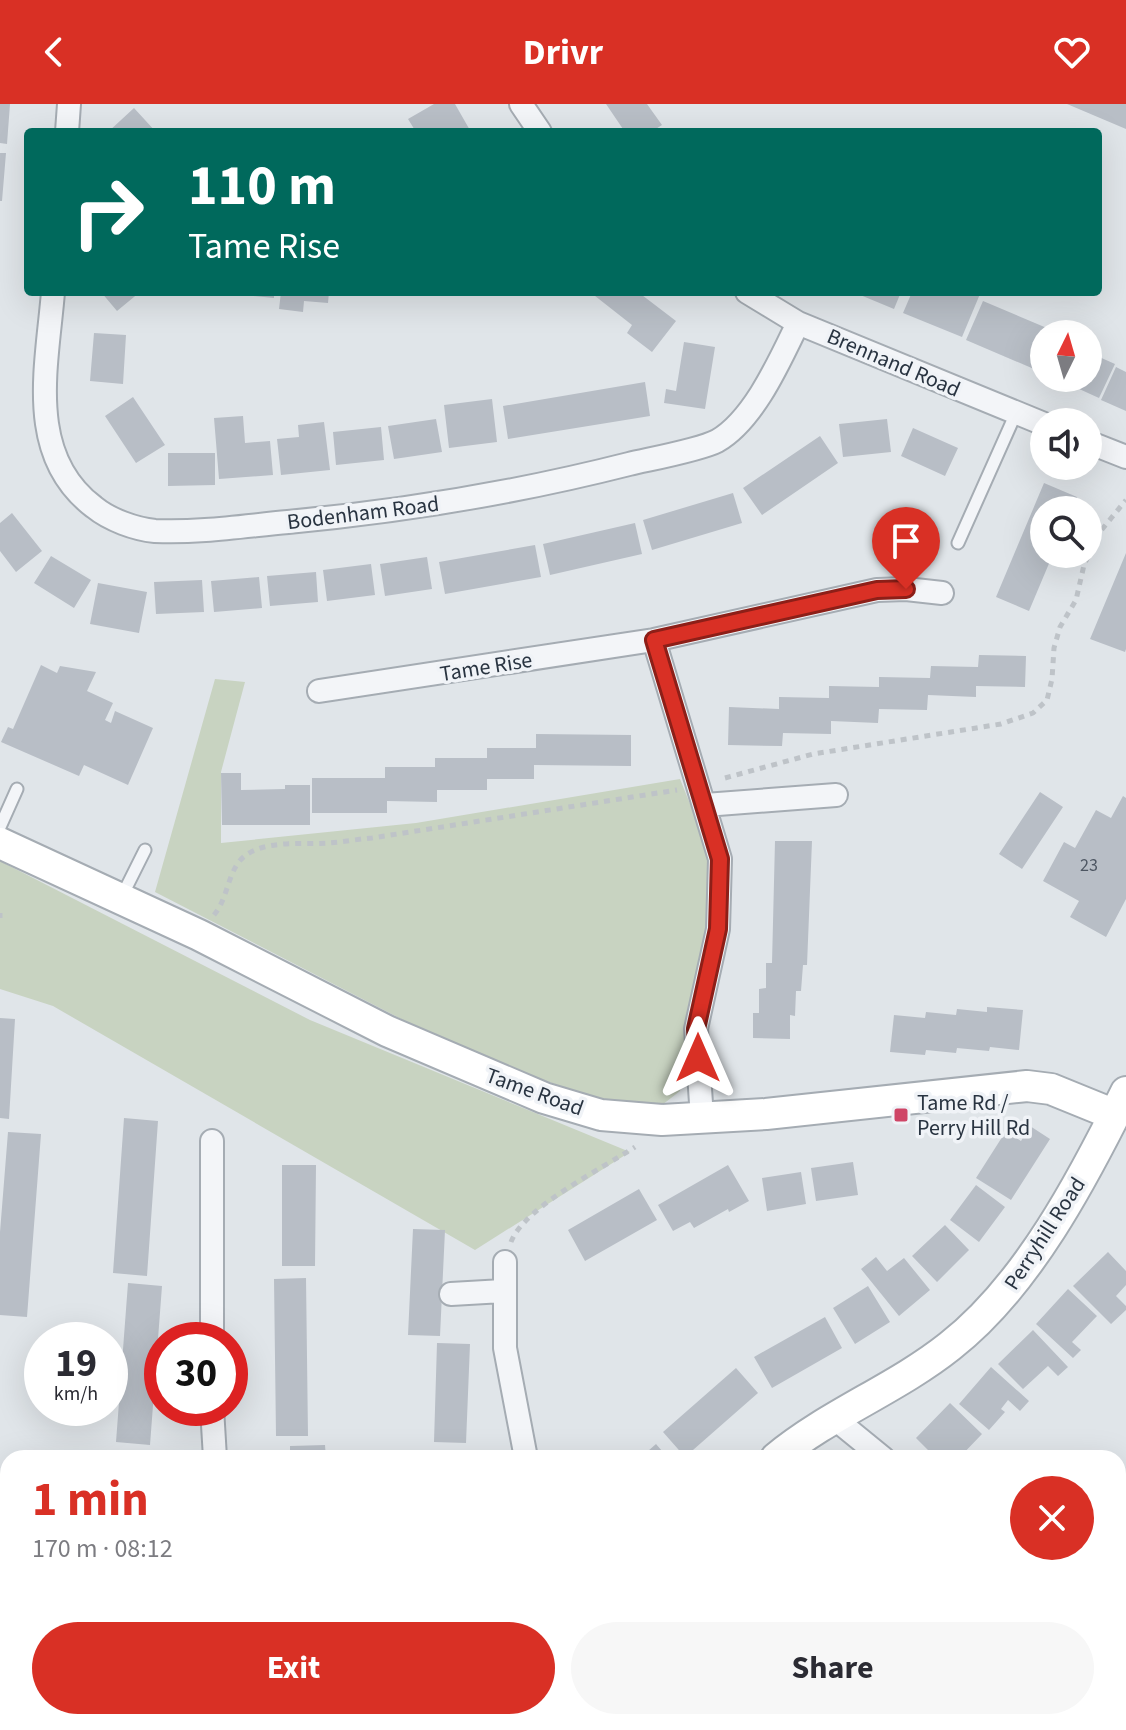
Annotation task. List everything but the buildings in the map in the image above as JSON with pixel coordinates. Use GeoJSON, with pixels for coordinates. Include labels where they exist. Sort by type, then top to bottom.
{"type":"FeatureCollection","features":[{"type":"Feature","properties":{"kind":"street"},"geometry":{"type":"LineString","coordinates":[[67,128],[69,104]]}},
{"type":"Feature","properties":{"kind":"street"},"geometry":{"type":"LineString","coordinates":[[521,104],[537,128]]}},
{"type":"Feature","properties":{"kind":"street","name":"Bodenham Road"},"geometry":{"type":"LineString","coordinates":[[53,296],[45,425],[56,461],[73,486],[94,507],[120,522],[152,531],[199,531],[372,514],[539,487],[716,442],[743,419],[798,323]]}},
{"type":"Feature","properties":{"kind":"street","name":"Brennand Road"},"geometry":{"type":"LineString","coordinates":[[754,296],[798,323],[1030,418]]}},
{"type":"Feature","properties":{"kind":"street"},"geometry":{"type":"LineString","coordinates":[[1102,448],[1126,457]]}},
{"type":"Feature","properties":{"kind":"street","name":"Tame Rise"},"geometry":{"type":"LineString","coordinates":[[319,691],[654,640],[877,590],[942,593]]}},
{"type":"Feature","properties":{"kind":"street"},"geometry":{"type":"LineString","coordinates":[[654,640],[720,859],[718,929],[696,1029],[702,1118]]}},
{"type":"Feature","properties":{"kind":"street"},"geometry":{"type":"LineString","coordinates":[[705,805],[836,795]]}},
{"type":"Feature","properties":{"kind":"street","name":"Tame Road"},"geometry":{"type":"LineString","coordinates":[[0,843],[199,935],[387,1031],[544,1098],[601,1115],[662,1120],[781,1113],[1027,1086],[1120,1103]]}},
{"type":"Feature","properties":{"kind":"street","name":"Perryhill Road"},"geometry":{"type":"LineString","coordinates":[[788,1450],[951,1346],[1014,1285],[1055,1220],[1120,1103]]}},
{"type":"Feature","properties":{"kind":"street"},"geometry":{"type":"LineString","coordinates":[[212,1141],[212,1322]]}},
{"type":"Feature","properties":{"kind":"street"},"geometry":{"type":"LineString","coordinates":[[505,1262],[505,1348],[524,1450]]}},
{"type":"Feature","properties":{"kind":"street"},"geometry":{"type":"LineString","coordinates":[[451,1294],[503,1291]]}},
{"type":"Feature","properties":{"kind":"street"},"geometry":{"type":"LineString","coordinates":[[834,1418],[873,1450]]}},
{"type":"Feature","properties":{"kind":"street"},"geometry":{"type":"LineString","coordinates":[[213,1426],[215,1450]]}},
{"type":"Feature","properties":{"kind":"lane"},"geometry":{"type":"LineString","coordinates":[[958,543],[1016,413]]}},
{"type":"Feature","properties":{"kind":"lane"},"geometry":{"type":"LineString","coordinates":[[0,827],[17,789]]}},
{"type":"Feature","properties":{"kind":"lane"},"geometry":{"type":"LineString","coordinates":[[121,899],[145,850]]}},
{"type":"Feature","properties":{"kind":"path"},"geometry":{"type":"LineString","coordinates":[[505,1262],[515,1231],[541,1207],[640,1143],[662,1120]]}},
{"type":"Feature","properties":{"kind":"green space"},"geometry":{"type":"Polygon","coordinates":[[[215,679],[245,682],[221,772],[221,843],[416,823],[680,779],[713,861],[712,924],[691,1008],[680,1091],[662,1105],[621,1107],[471,1055],[155,892],[215,679]]]}},
{"type":"Feature","properties":{"kind":"green space"},"geometry":{"type":"Polygon","coordinates":[[[0,861],[310,1020],[630,1152],[475,1250],[53,1006],[0,989],[0,861]]]}},
{"type":"Feature","properties":{"kind":"place","name":"Tame Rd / Perry Hill Rd"},"geometry":{"type":"Point","coordinates":[901,1115]}},
{"type":"Feature","properties":{"kind":"route"},"geometry":{"type":"LineString","coordinates":[[698,1058],[696,1029],[718,929],[720,859],[654,640],[877,590],[906,589]]}}]}
